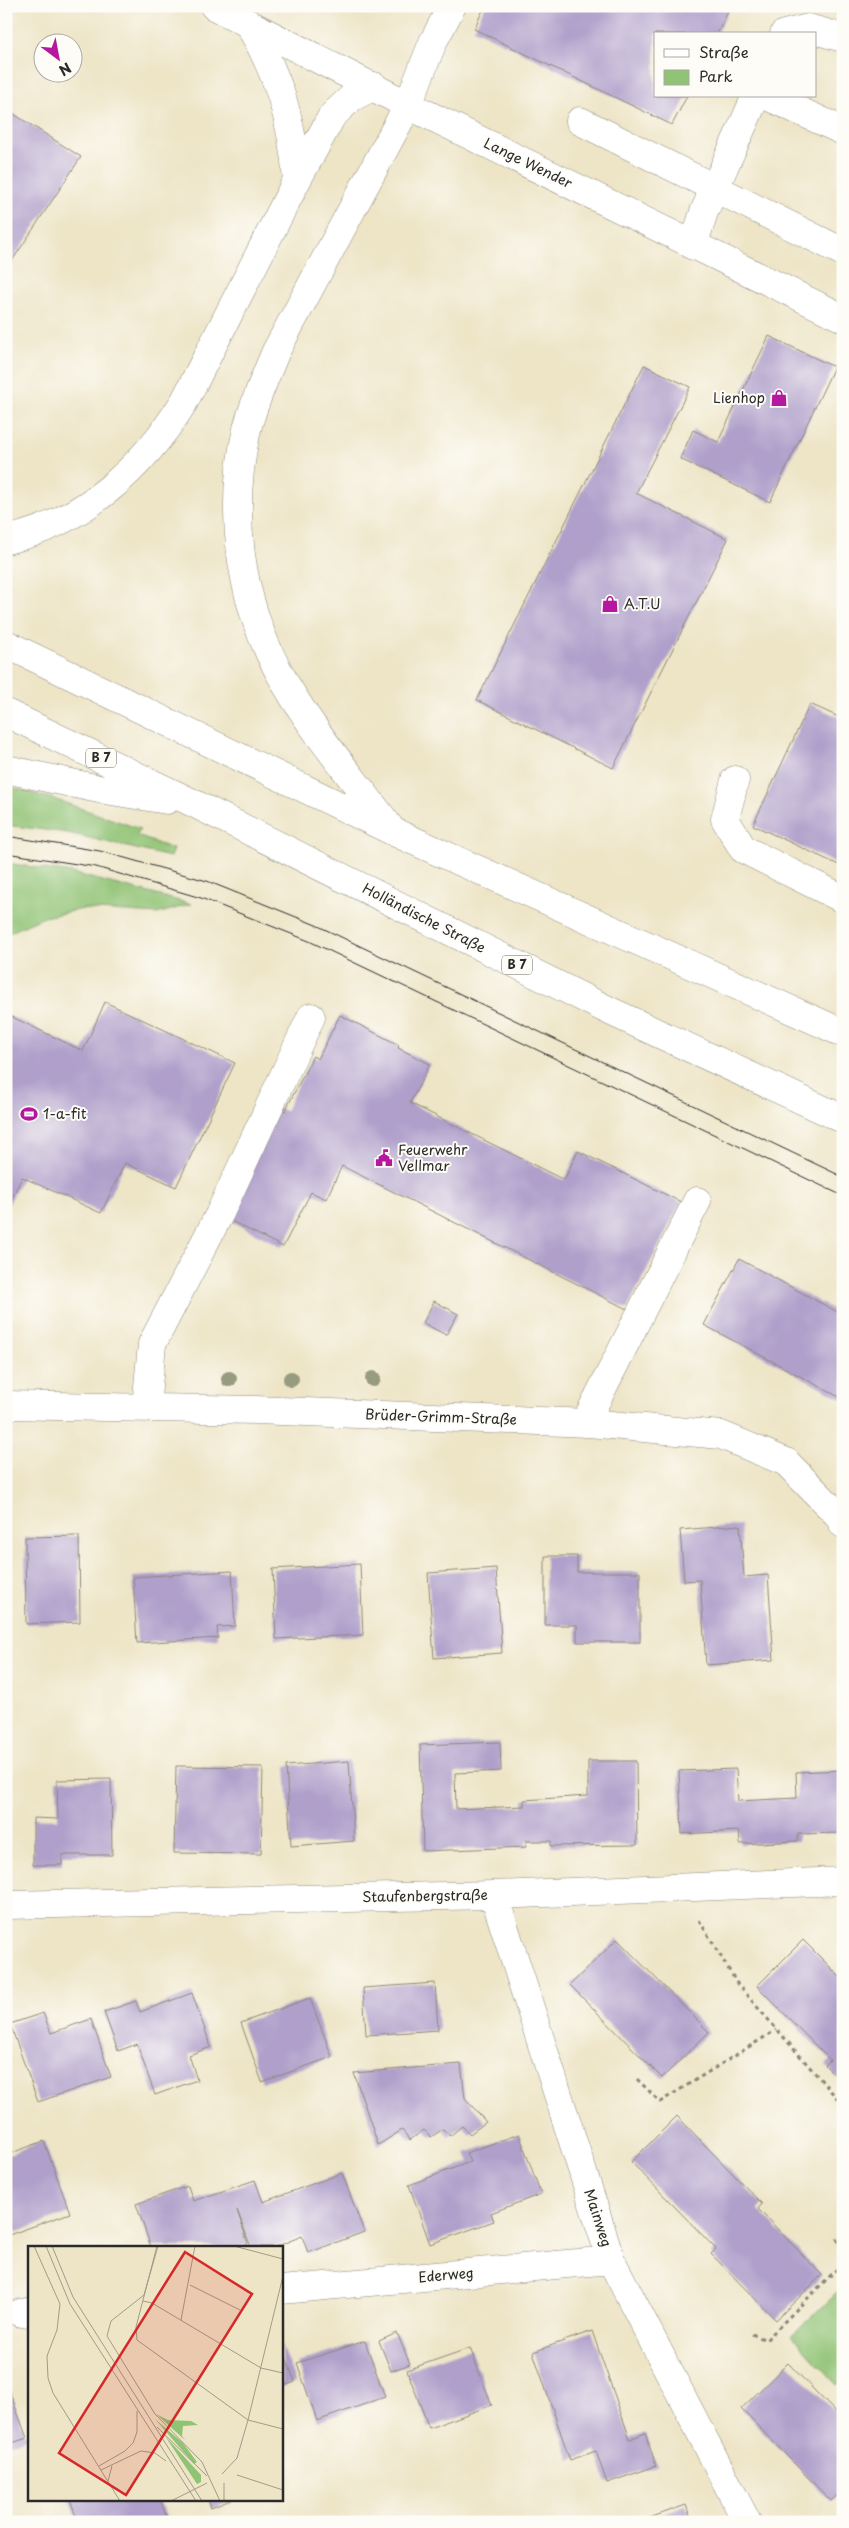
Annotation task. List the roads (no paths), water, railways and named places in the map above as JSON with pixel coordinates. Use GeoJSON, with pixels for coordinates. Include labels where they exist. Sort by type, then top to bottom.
{"type":"FeatureCollection","features":[{"type":"Feature","properties":{"kind":"main road","name":"Lange Wender"},"geometry":{"type":"LineString","coordinates":[[214,6],[408,105],[843,318]]}},
{"type":"Feature","properties":{"kind":"main road"},"geometry":{"type":"LineString","coordinates":[[394,832],[300,707],[279,672],[261,634],[248,594],[240,553],[238,512],[240,470],[247,430],[259,390],[276,351],[408,105],[433,42],[452,6]]}},
{"type":"Feature","properties":{"kind":"main road"},"geometry":{"type":"LineString","coordinates":[[248,23],[268,58],[286,104],[294,141],[297,180]]}},
{"type":"Feature","properties":{"kind":"main road"},"geometry":{"type":"LineString","coordinates":[[792,32],[808,28],[843,38]]}},
{"type":"Feature","properties":{"kind":"main road"},"geometry":{"type":"LineString","coordinates":[[6,540],[53,524],[85,506],[115,485],[142,460],[165,432],[184,402],[297,180],[332,116],[352,98],[374,86]]}},
{"type":"Feature","properties":{"kind":"main road"},"geometry":{"type":"LineString","coordinates":[[693,246],[704,212],[755,98]]}},
{"type":"Feature","properties":{"kind":"main road"},"geometry":{"type":"LineString","coordinates":[[771,98],[843,131]]}},
{"type":"Feature","properties":{"kind":"main road"},"geometry":{"type":"LineString","coordinates":[[580,121],[843,252]]}},
{"type":"Feature","properties":{"kind":"main road"},"geometry":{"type":"LineString","coordinates":[[6,644],[394,832],[843,1033]]}},
{"type":"Feature","properties":{"kind":"main road","name":"Holländische Straße"},"geometry":{"type":"LineString","coordinates":[[6,713],[195,804],[612,1012],[843,1119]]}},
{"type":"Feature","properties":{"kind":"main road"},"geometry":{"type":"LineString","coordinates":[[6,768],[99,789],[195,804]]}},
{"type":"Feature","properties":{"kind":"main road"},"geometry":{"type":"LineString","coordinates":[[734,780],[724,819],[743,849],[843,899]]}},
{"type":"Feature","properties":{"kind":"main road"},"geometry":{"type":"LineString","coordinates":[[146,1408],[152,1344],[219,1215],[311,1016]]}},
{"type":"Feature","properties":{"kind":"main road"},"geometry":{"type":"LineString","coordinates":[[586,1422],[696,1201]]}},
{"type":"Feature","properties":{"kind":"main road","name":"Brüder-Grimm-Straße"},"geometry":{"type":"LineString","coordinates":[[6,1405],[586,1422],[721,1435],[786,1462],[838,1515],[843,1524]]}},
{"type":"Feature","properties":{"kind":"main road","name":"Staufenbergstraße"},"geometry":{"type":"LineString","coordinates":[[6,1905],[494,1895],[843,1882]]}},
{"type":"Feature","properties":{"kind":"main road","name":"Mainweg"},"geometry":{"type":"LineString","coordinates":[[494,1895],[611,2260],[747,2522]]}},
{"type":"Feature","properties":{"kind":"main road","name":"Ederweg"},"geometry":{"type":"LineString","coordinates":[[282,2290],[611,2260]]}},
{"type":"Feature","properties":{"kind":"tram line"},"geometry":{"type":"LineString","coordinates":[[6,836],[100,851],[207,881],[316,925],[843,1177]]}},
{"type":"Feature","properties":{"kind":"tram line"},"geometry":{"type":"LineString","coordinates":[[6,853],[96,867],[201,898],[309,941],[843,1196]]}},
{"type":"Feature","properties":{"kind":"place","name":"Lienhop"},"geometry":{"type":"Point","coordinates":[779,398]}},
{"type":"Feature","properties":{"kind":"place","name":"A.T.U"},"geometry":{"type":"Point","coordinates":[610,604]}},
{"type":"Feature","properties":{"kind":"place","name":"1-a-fit"},"geometry":{"type":"Point","coordinates":[29,1114]}},
{"type":"Feature","properties":{"kind":"place","name":"Feuerwehr Vellmar"},"geometry":{"type":"Point","coordinates":[384,1158]}}]}
